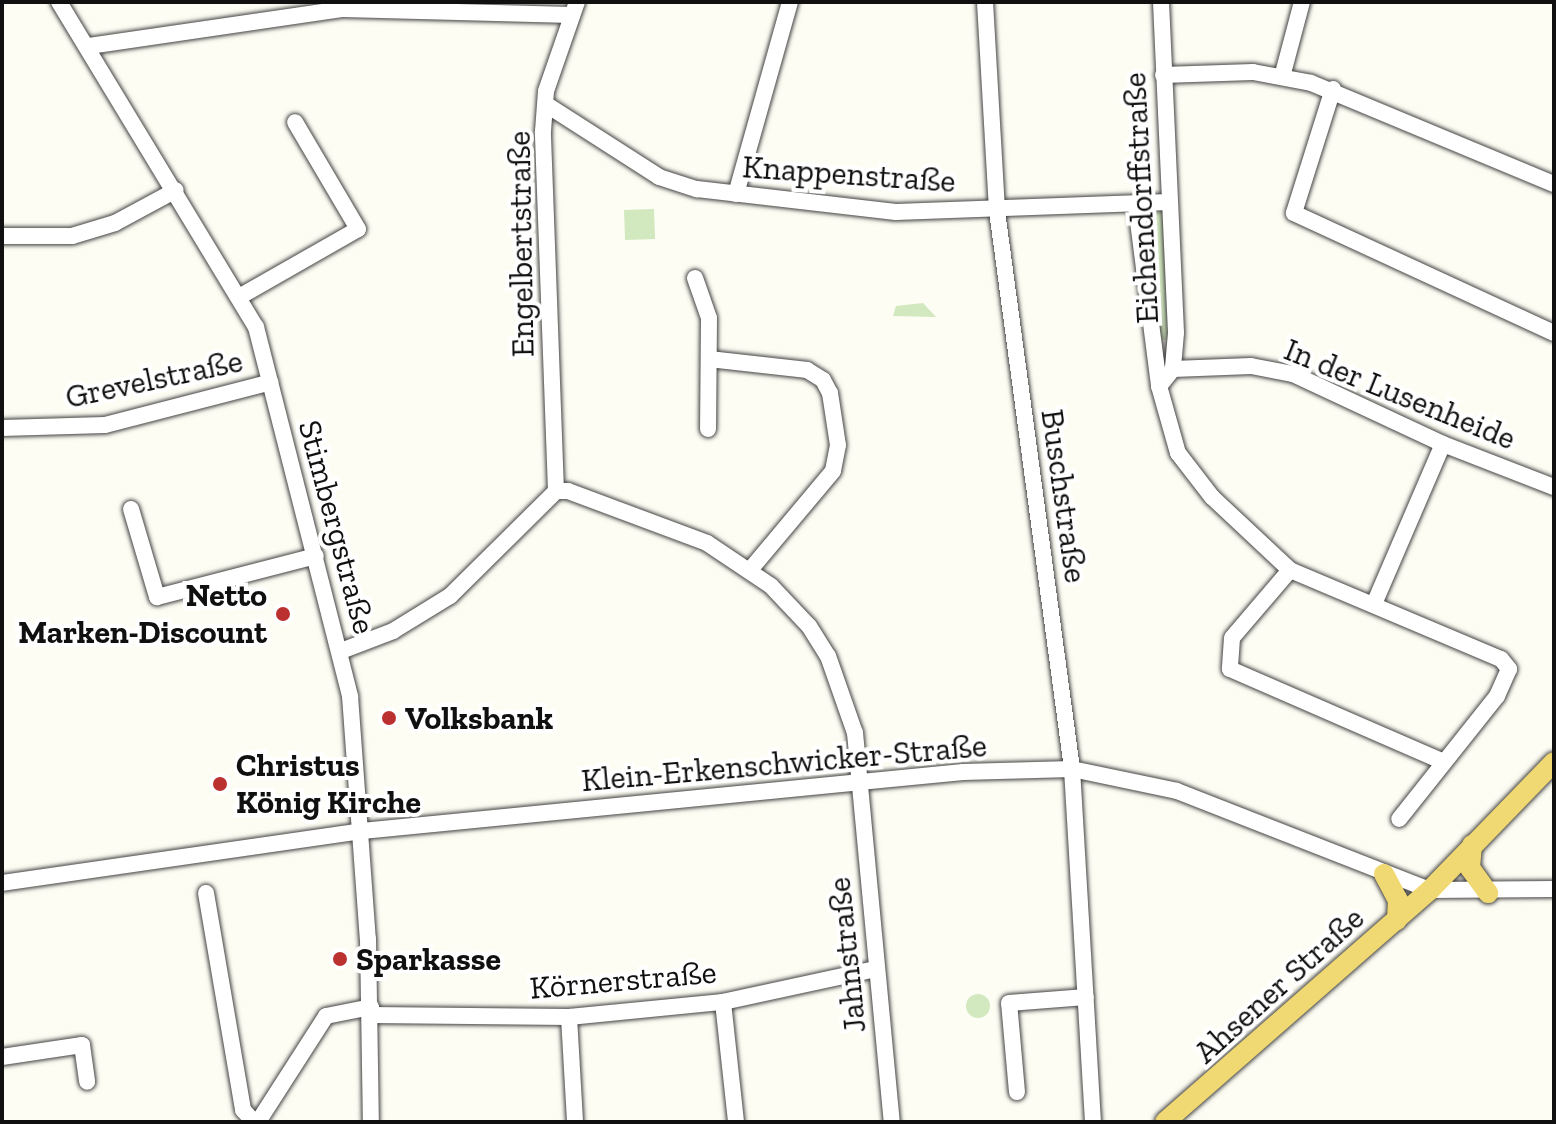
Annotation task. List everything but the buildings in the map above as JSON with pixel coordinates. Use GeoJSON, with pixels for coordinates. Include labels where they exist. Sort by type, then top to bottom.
{"type":"FeatureCollection","features":[{"type":"Feature","properties":{"kind":"main road","name":"Ahsener Straße"},"geometry":{"type":"LineString","coordinates":[[1165,1122],[1430,890],[1554,762]]}},
{"type":"Feature","properties":{"kind":"main road"},"geometry":{"type":"LineString","coordinates":[[1472,845],[1470,868],[1488,893]]}},
{"type":"Feature","properties":{"kind":"main road"},"geometry":{"type":"LineString","coordinates":[[1384,874],[1398,900],[1397,920]]}},
{"type":"Feature","properties":{"kind":"street","name":"Stimbergstraße"},"geometry":{"type":"LineString","coordinates":[[59,2],[89,46],[256,327],[341,651],[362,831],[371,1011],[371,1122]]}},
{"type":"Feature","properties":{"kind":"street"},"geometry":{"type":"LineString","coordinates":[[736,194],[790,2]]}},
{"type":"Feature","properties":{"kind":"street","name":"Buschstraße"},"geometry":{"type":"LineString","coordinates":[[985,2],[997,211],[1072,769],[1093,1122]]}},
{"type":"Feature","properties":{"kind":"street","name":"Eichendorffstraße"},"geometry":{"type":"LineString","coordinates":[[1159,386],[1173,369],[1161,2]]}},
{"type":"Feature","properties":{"kind":"street"},"geometry":{"type":"LineString","coordinates":[[1282,77],[1302,2]]}},
{"type":"Feature","properties":{"kind":"street"},"geometry":{"type":"LineString","coordinates":[[89,46],[343,9],[575,8]]}},
{"type":"Feature","properties":{"kind":"street","name":"Engelbertstraße"},"geometry":{"type":"LineString","coordinates":[[556,491],[543,131],[546,91],[575,8]]}},
{"type":"Feature","properties":{"kind":"street"},"geometry":{"type":"LineString","coordinates":[[1163,75],[1253,72],[1333,89],[1554,184]]}},
{"type":"Feature","properties":{"kind":"street"},"geometry":{"type":"LineString","coordinates":[[1333,89],[1294,213],[1554,333]]}},
{"type":"Feature","properties":{"kind":"street","name":"Knappenstraße"},"geometry":{"type":"LineString","coordinates":[[547,105],[659,177],[736,194],[896,212],[1136,206],[1169,202]]}},
{"type":"Feature","properties":{"kind":"street"},"geometry":{"type":"LineString","coordinates":[[239,297],[358,229],[295,122]]}},
{"type":"Feature","properties":{"kind":"street"},"geometry":{"type":"LineString","coordinates":[[2,236],[72,236],[115,223],[176,190]]}},
{"type":"Feature","properties":{"kind":"street","name":"Eichendorffstraße"},"geometry":{"type":"LineString","coordinates":[[1136,206],[1159,386],[1178,453],[1212,497],[1290,570],[1501,659],[1509,669],[1497,696],[1442,761],[1399,819]]}},
{"type":"Feature","properties":{"kind":"street"},"geometry":{"type":"LineString","coordinates":[[695,278],[709,318],[708,429]]}},
{"type":"Feature","properties":{"kind":"street"},"geometry":{"type":"LineString","coordinates":[[709,359],[807,370],[823,380],[830,393],[838,445],[833,471],[750,570]]}},
{"type":"Feature","properties":{"kind":"street","name":"In der Lusenheide"},"geometry":{"type":"LineString","coordinates":[[1173,369],[1251,366],[1293,374],[1443,444],[1554,487]]}},
{"type":"Feature","properties":{"kind":"street","name":"Grevelstraße"},"geometry":{"type":"LineString","coordinates":[[2,428],[105,425],[271,382]]}},
{"type":"Feature","properties":{"kind":"street"},"geometry":{"type":"LineString","coordinates":[[1374,604],[1443,444]]}},
{"type":"Feature","properties":{"kind":"street"},"geometry":{"type":"LineString","coordinates":[[341,651],[393,631],[450,596],[556,491]]}},
{"type":"Feature","properties":{"kind":"street","name":"Jahnstraße"},"geometry":{"type":"LineString","coordinates":[[556,491],[568,491],[707,543],[750,570],[809,626],[835,670],[855,733],[892,1122]]}},
{"type":"Feature","properties":{"kind":"street"},"geometry":{"type":"LineString","coordinates":[[131,509],[157,597],[316,556]]}},
{"type":"Feature","properties":{"kind":"street"},"geometry":{"type":"LineString","coordinates":[[1290,570],[1232,638],[1230,669],[1442,761]]}},
{"type":"Feature","properties":{"kind":"street","name":"Klein-Erkenschwicker-Straße"},"geometry":{"type":"LineString","coordinates":[[2,883],[362,831],[859,783],[1072,769],[1177,791],[1430,890],[1488,893],[1554,889]]}},
{"type":"Feature","properties":{"kind":"street"},"geometry":{"type":"LineString","coordinates":[[206,893],[243,1110],[256,1122]]}},
{"type":"Feature","properties":{"kind":"street","name":"Körnerstraße"},"geometry":{"type":"LineString","coordinates":[[256,1122],[326,1016],[371,1011],[569,1017],[723,1002],[876,969]]}},
{"type":"Feature","properties":{"kind":"street"},"geometry":{"type":"LineString","coordinates":[[1017,1092],[1009,1003],[1086,997]]}},
{"type":"Feature","properties":{"kind":"street"},"geometry":{"type":"LineString","coordinates":[[723,1002],[736,1122]]}},
{"type":"Feature","properties":{"kind":"street"},"geometry":{"type":"LineString","coordinates":[[569,1017],[575,1122]]}},
{"type":"Feature","properties":{"kind":"street"},"geometry":{"type":"LineString","coordinates":[[2,1057],[82,1045],[87,1082]]}},
{"type":"Feature","properties":{"kind":"green space"},"geometry":{"type":"Polygon","coordinates":[[[654,209],[655,239],[625,240],[624,210],[654,209]]]}},
{"type":"Feature","properties":{"kind":"green space"},"geometry":{"type":"Polygon","coordinates":[[[1164,212],[1171,339],[1155,341],[1143,213],[1164,212]]]}},
{"type":"Feature","properties":{"kind":"green space"},"geometry":{"type":"Polygon","coordinates":[[[923,303],[936,317],[893,316],[896,306],[923,303]]]}},
{"type":"Feature","properties":{"kind":"green space"},"geometry":{"type":"Polygon","coordinates":[[[978,994],[987,997],[990,1006],[987,1015],[978,1018],[969,1015],[966,1006],[969,997],[978,994]]]}},
{"type":"Feature","properties":{"kind":"place","name":"Netto Marken-Discount"},"geometry":{"type":"Point","coordinates":[283,614]}},
{"type":"Feature","properties":{"kind":"place","name":"Volksbank"},"geometry":{"type":"Point","coordinates":[389,718]}},
{"type":"Feature","properties":{"kind":"place","name":"Christus König Kirche"},"geometry":{"type":"Point","coordinates":[220,784]}},
{"type":"Feature","properties":{"kind":"place","name":"Sparkasse"},"geometry":{"type":"Point","coordinates":[340,959]}}]}
